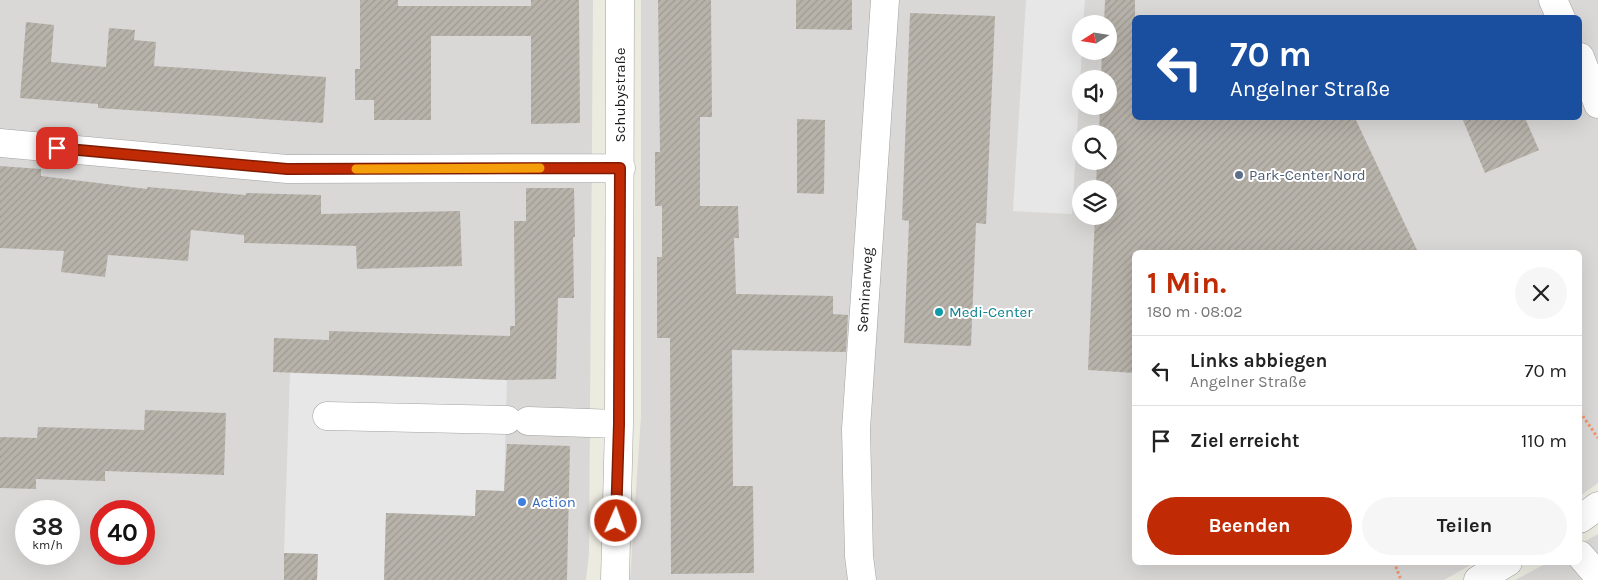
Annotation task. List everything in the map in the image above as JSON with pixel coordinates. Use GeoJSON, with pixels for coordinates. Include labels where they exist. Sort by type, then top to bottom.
{"type":"FeatureCollection","features":[{"type":"Feature","properties":{"kind":"street","name":"Schubystraße"},"geometry":{"type":"LineString","coordinates":[[615,580],[619,424],[620,0]]}},
{"type":"Feature","properties":{"kind":"street","name":"Seminarweg"},"geometry":{"type":"LineString","coordinates":[[862,580],[859,556],[856,428],[885,0]]}},
{"type":"Feature","properties":{"kind":"street"},"geometry":{"type":"LineString","coordinates":[[1553,0],[1560,15]]}},
{"type":"Feature","properties":{"kind":"street"},"geometry":{"type":"LineString","coordinates":[[1582,62],[1598,104]]}},
{"type":"Feature","properties":{"kind":"street"},"geometry":{"type":"LineString","coordinates":[[0,143],[287,169],[620,168]]}},
{"type":"Feature","properties":{"kind":"street"},"geometry":{"type":"LineString","coordinates":[[327,416],[619,424]]}},
{"type":"Feature","properties":{"kind":"street"},"geometry":{"type":"LineString","coordinates":[[1582,518],[1598,506]]}},
{"type":"Feature","properties":{"kind":"street"},"geometry":{"type":"LineString","coordinates":[[1582,557],[1598,576]]}},
{"type":"Feature","properties":{"kind":"street"},"geometry":{"type":"LineString","coordinates":[[1478,580],[1503,565]]}},
{"type":"Feature","properties":{"kind":"path"},"geometry":{"type":"LineString","coordinates":[[1582,415],[1598,438]]}},
{"type":"Feature","properties":{"kind":"path"},"geometry":{"type":"LineString","coordinates":[[1395,565],[1401,580]]}},
{"type":"Feature","properties":{"kind":"shaded area"},"geometry":{"type":"Polygon","coordinates":[[[0,0],[593,0],[589,553],[586,580],[0,580],[0,0]]]}},
{"type":"Feature","properties":{"kind":"shaded area"},"geometry":{"type":"Polygon","coordinates":[[[641,0],[1598,0],[1598,483],[1582,495],[1582,250],[1132,250],[1132,565],[1470,565],[1444,580],[630,580],[641,416],[641,0]]]}},
{"type":"Feature","properties":{"kind":"shaded area"},"geometry":{"type":"Polygon","coordinates":[[[1026,0],[1085,0],[1084,15],[1072,15],[1072,60],[1081,60],[1081,70],[1072,70],[1072,115],[1078,115],[1077,125],[1072,125],[1072,170],[1075,170],[1074,180],[1072,180],[1072,214],[1013,211],[1026,0]]]}},
{"type":"Feature","properties":{"kind":"shaded area"},"geometry":{"type":"Polygon","coordinates":[[[290,373],[507,380],[504,491],[476,490],[475,516],[386,513],[384,580],[317,580],[318,554],[284,553],[290,373]]]}},
{"type":"Feature","properties":{"kind":"shaded area"},"geometry":{"type":"Polygon","coordinates":[[[1598,534],[1598,580],[1515,580],[1543,565],[1582,565],[1582,543],[1598,534]]]}},
{"type":"Feature","properties":{"kind":"building"},"geometry":{"type":"Polygon","coordinates":[[[360,0],[398,0],[398,6],[531,6],[531,0],[579,0],[580,123],[531,124],[531,36],[431,36],[431,120],[374,120],[374,100],[355,100],[355,69],[360,69],[360,0]]]}},
{"type":"Feature","properties":{"kind":"building"},"geometry":{"type":"Polygon","coordinates":[[[658,0],[711,0],[712,117],[700,117],[700,206],[738,206],[739,238],[734,238],[736,294],[833,296],[833,314],[848,315],[846,352],[732,350],[733,486],[753,486],[754,573],[671,574],[670,338],[657,338],[657,257],[662,257],[662,206],[655,206],[655,152],[660,152],[658,0]]]}},
{"type":"Feature","properties":{"kind":"building"},"geometry":{"type":"Polygon","coordinates":[[[796,0],[852,0],[852,30],[796,29],[796,0]]]}},
{"type":"Feature","properties":{"kind":"building","name":"Park-Center Nord"},"geometry":{"type":"Polygon","coordinates":[[[1105,0],[1135,0],[1135,15],[1132,15],[1132,120],[1356,120],[1417,250],[1132,250],[1132,373],[1088,370],[1095,225],[1117,225],[1117,180],[1096,180],[1097,170],[1117,170],[1117,125],[1099,125],[1100,115],[1117,115],[1117,70],[1101,70],[1102,60],[1118,60],[1118,15],[1104,15],[1105,0]]]}},
{"type":"Feature","properties":{"kind":"building"},"geometry":{"type":"Polygon","coordinates":[[[910,13],[995,16],[986,224],[976,223],[971,346],[904,343],[909,221],[902,220],[910,13]]]}},
{"type":"Feature","properties":{"kind":"building"},"geometry":{"type":"Polygon","coordinates":[[[26,22],[54,25],[51,62],[106,67],[109,28],[135,30],[134,40],[156,42],[154,66],[326,77],[323,123],[98,108],[98,104],[20,98],[26,22]]]}},
{"type":"Feature","properties":{"kind":"building"},"geometry":{"type":"Polygon","coordinates":[[[797,119],[825,120],[824,194],[797,193],[797,119]]]}},
{"type":"Feature","properties":{"kind":"building"},"geometry":{"type":"Polygon","coordinates":[[[1463,120],[1526,120],[1539,150],[1485,173],[1463,120]]]}},
{"type":"Feature","properties":{"kind":"building"},"geometry":{"type":"Polygon","coordinates":[[[0,166],[41,169],[41,176],[147,189],[147,187],[246,195],[246,193],[321,195],[321,214],[460,211],[462,266],[357,269],[356,246],[244,243],[244,235],[191,230],[188,261],[108,255],[105,277],[61,272],[64,251],[0,248],[0,166]]]}},
{"type":"Feature","properties":{"kind":"building"},"geometry":{"type":"Polygon","coordinates":[[[526,188],[574,188],[574,298],[558,298],[556,379],[507,380],[273,372],[274,338],[329,340],[329,331],[510,336],[510,326],[515,326],[514,221],[526,221],[526,188]]]}},
{"type":"Feature","properties":{"kind":"building"},"geometry":{"type":"Polygon","coordinates":[[[145,410],[226,413],[224,475],[105,471],[105,481],[36,479],[36,489],[0,488],[0,437],[37,438],[38,427],[144,430],[145,410]]]}},
{"type":"Feature","properties":{"kind":"building","name":"Action"},"geometry":{"type":"Polygon","coordinates":[[[507,444],[570,446],[567,580],[384,580],[386,513],[475,516],[476,490],[504,491],[507,444]]]}},
{"type":"Feature","properties":{"kind":"building"},"geometry":{"type":"Polygon","coordinates":[[[284,553],[318,554],[317,580],[284,580],[284,553]]]}},
{"type":"Feature","properties":{"kind":"slow traffic"},"geometry":{"type":"LineString","coordinates":[[356,169],[540,168]]}},
{"type":"Feature","properties":{"kind":"place","name":"Park-Center Nord"},"geometry":{"type":"Point","coordinates":[1239,175]}},
{"type":"Feature","properties":{"kind":"place","name":"Medi-Center"},"geometry":{"type":"Point","coordinates":[939,312]}},
{"type":"Feature","properties":{"kind":"place","name":"Action"},"geometry":{"type":"Point","coordinates":[522,502]}},
{"type":"Feature","properties":{"kind":"route"},"geometry":{"type":"LineString","coordinates":[[57,148],[287,169],[620,168],[619,424],[616,521]]}}]}
